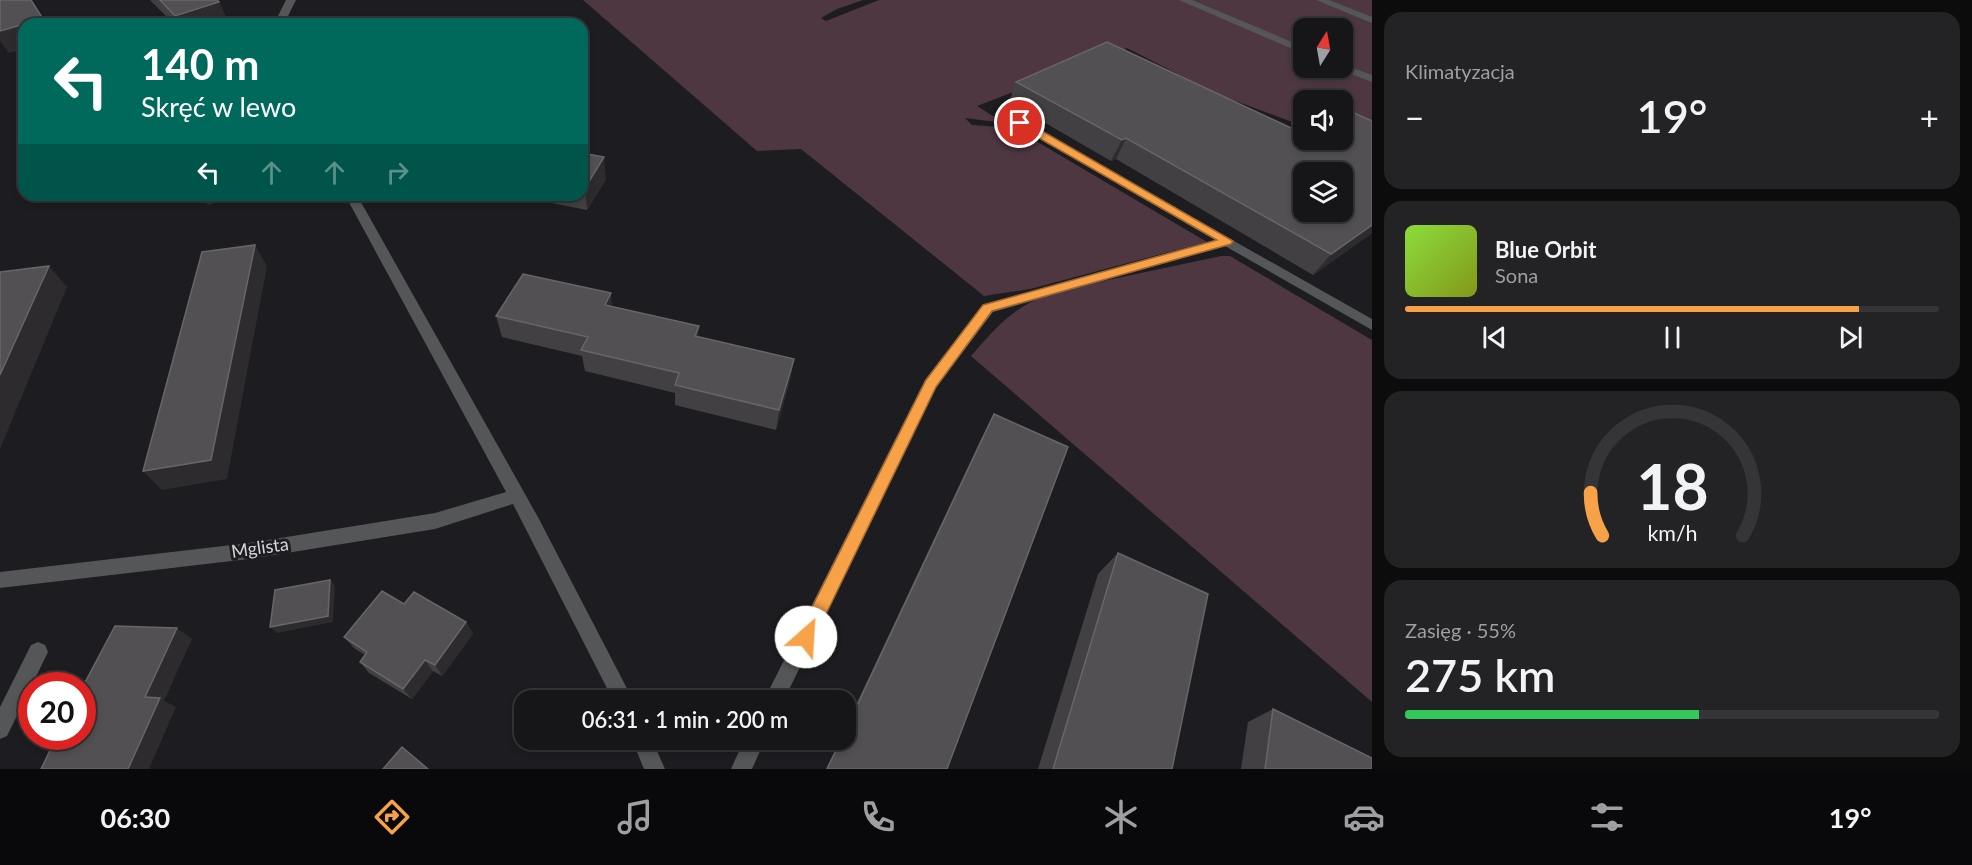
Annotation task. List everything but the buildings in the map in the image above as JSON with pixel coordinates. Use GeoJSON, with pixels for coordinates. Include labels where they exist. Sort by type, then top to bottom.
{"type":"FeatureCollection","features":[{"type":"Feature","properties":{"kind":"street"},"geometry":{"type":"LineString","coordinates":[[282,18],[291,0]]}},
{"type":"Feature","properties":{"kind":"street"},"geometry":{"type":"LineString","coordinates":[[1184,0],[1293,46]]}},
{"type":"Feature","properties":{"kind":"street"},"geometry":{"type":"LineString","coordinates":[[1321,0],[1372,20]]}},
{"type":"Feature","properties":{"kind":"street"},"geometry":{"type":"LineString","coordinates":[[1353,71],[1372,79]]}},
{"type":"Feature","properties":{"kind":"street"},"geometry":{"type":"LineString","coordinates":[[1020,123],[1372,325]]}},
{"type":"Feature","properties":{"kind":"street"},"geometry":{"type":"LineString","coordinates":[[354,201],[516,496],[618,690]]}},
{"type":"Feature","properties":{"kind":"street"},"geometry":{"type":"LineString","coordinates":[[779,690],[930,384],[988,308],[1227,241]]}},
{"type":"Feature","properties":{"kind":"street","name":"Mglista"},"geometry":{"type":"LineString","coordinates":[[0,580],[249,551],[435,521],[516,496]]}},
{"type":"Feature","properties":{"kind":"street"},"geometry":{"type":"LineString","coordinates":[[0,729],[38,652]]}},
{"type":"Feature","properties":{"kind":"street"},"geometry":{"type":"LineString","coordinates":[[646,750],[655,769]]}},
{"type":"Feature","properties":{"kind":"street"},"geometry":{"type":"LineString","coordinates":[[741,769],[750,750]]}},
{"type":"Feature","properties":{"kind":"shaded area"},"geometry":{"type":"Polygon","coordinates":[[[583,0],[863,0],[837,9],[821,18],[826,21],[879,0],[1372,0],[1372,147],[1353,140],[1353,90],[1293,90],[1293,122],[1217,94],[1127,48],[977,106],[1004,123],[965,118],[972,125],[1014,128],[1207,242],[1030,289],[984,296],[801,149],[757,151],[583,0]]]}},
{"type":"Feature","properties":{"kind":"shaded area"},"geometry":{"type":"Polygon","coordinates":[[[1230,256],[1372,340],[1372,702],[971,356],[1008,317],[1029,303],[1056,291],[1230,256]]]}},
{"type":"Feature","properties":{"kind":"route"},"geometry":{"type":"LineString","coordinates":[[806,637],[930,384],[988,308],[1227,241],[1020,123]]}}]}
